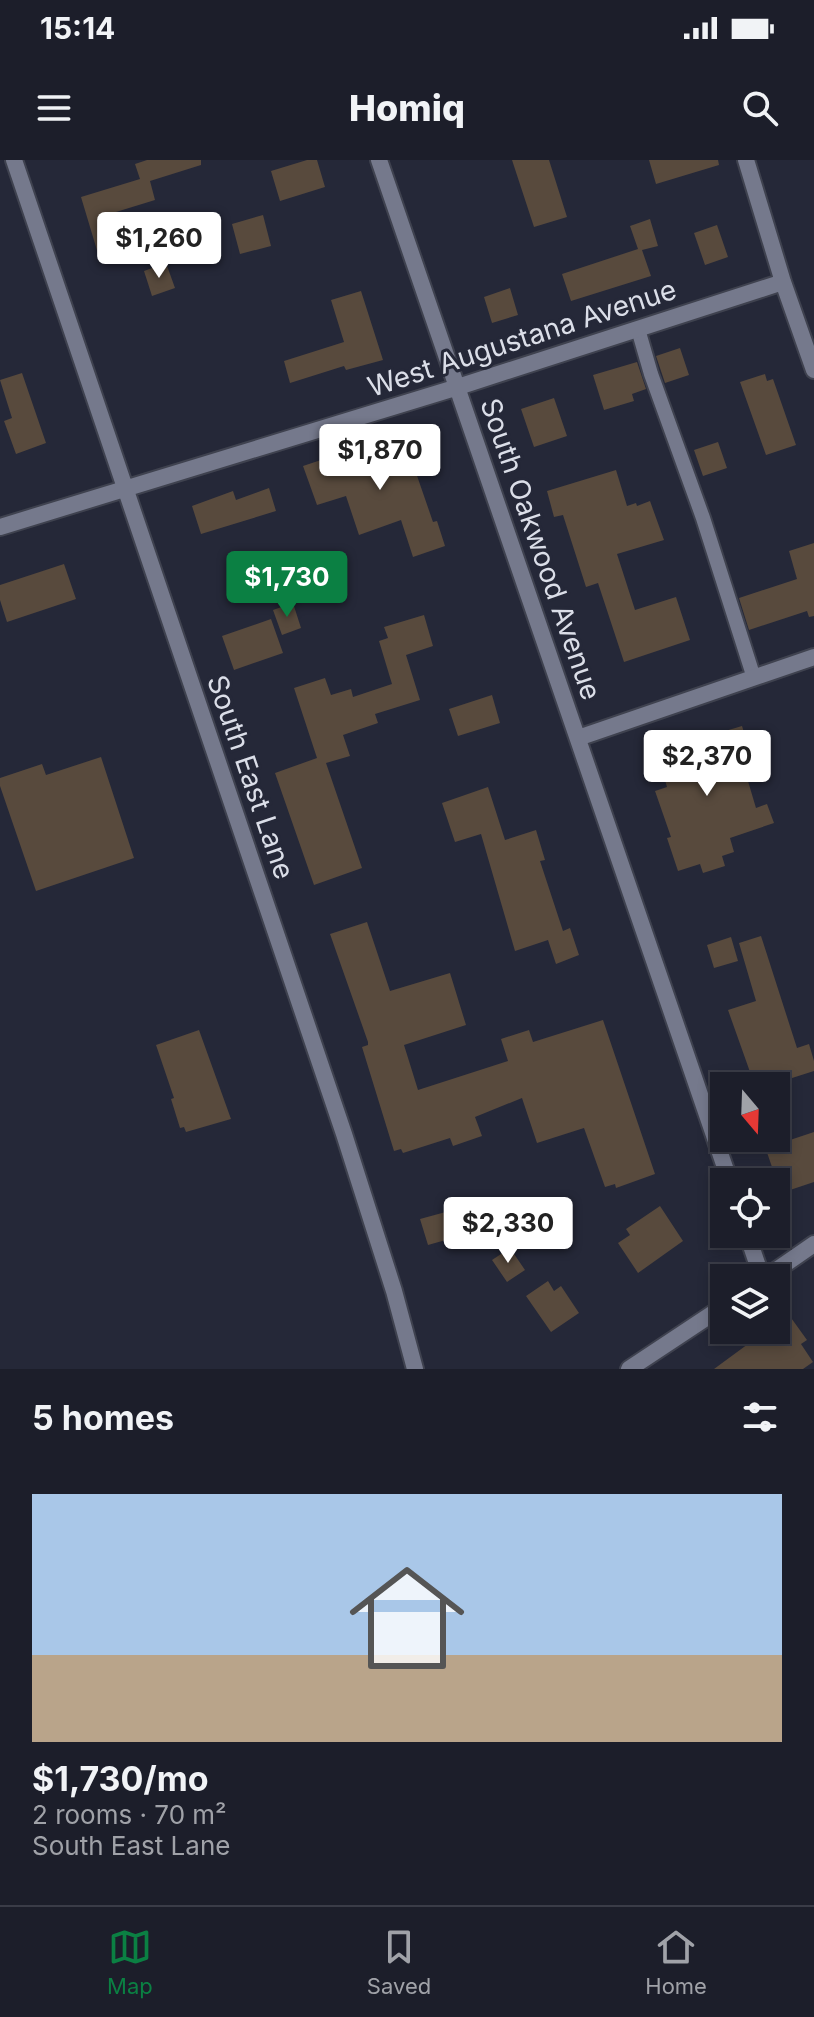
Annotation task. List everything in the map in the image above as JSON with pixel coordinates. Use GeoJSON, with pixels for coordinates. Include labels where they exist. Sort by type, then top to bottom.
{"type":"FeatureCollection","features":[{"type":"Feature","properties":{"kind":"street","name":"South East Lane"},"geometry":{"type":"LineString","coordinates":[[14,160],[359,1177],[415,1369]]}},
{"type":"Feature","properties":{"kind":"street","name":"South Oakwood Avenue"},"geometry":{"type":"LineString","coordinates":[[379,160],[725,1168]]}},
{"type":"Feature","properties":{"kind":"street"},"geometry":{"type":"LineString","coordinates":[[746,160],[814,370]]}},
{"type":"Feature","properties":{"kind":"street","name":"West Augustana Avenue"},"geometry":{"type":"LineString","coordinates":[[0,527],[458,387],[783,282]]}},
{"type":"Feature","properties":{"kind":"street"},"geometry":{"type":"LineString","coordinates":[[578,738],[814,657]]}},
{"type":"Feature","properties":{"kind":"street"},"geometry":{"type":"LineString","coordinates":[[785,1264],[814,1244]]}},
{"type":"Feature","properties":{"kind":"street"},"geometry":{"type":"LineString","coordinates":[[629,1369],[710,1315]]}},
{"type":"Feature","properties":{"kind":"lane"},"geometry":{"type":"LineString","coordinates":[[638,329],[754,678]]}},
{"type":"Feature","properties":{"kind":"building"},"geometry":{"type":"Polygon","coordinates":[[[147,160],[201,160],[201,165],[150,181],[155,200],[116,212],[127,248],[99,257],[81,197],[140,179],[135,164],[147,160]]]}},
{"type":"Feature","properties":{"kind":"building"},"geometry":{"type":"Polygon","coordinates":[[[317,160],[325,187],[280,201],[271,171],[317,160]]]}},
{"type":"Feature","properties":{"kind":"building"},"geometry":{"type":"Polygon","coordinates":[[[512,160],[549,160],[567,217],[534,227],[512,160]]]}},
{"type":"Feature","properties":{"kind":"building"},"geometry":{"type":"Polygon","coordinates":[[[649,160],[718,160],[719,165],[656,184],[649,160]]]}},
{"type":"Feature","properties":{"kind":"building"},"geometry":{"type":"Polygon","coordinates":[[[263,215],[271,246],[240,254],[232,224],[263,215]]]}},
{"type":"Feature","properties":{"kind":"building"},"geometry":{"type":"Polygon","coordinates":[[[650,219],[658,246],[642,250],[651,276],[571,301],[562,274],[638,249],[630,226],[650,219]]]}},
{"type":"Feature","properties":{"kind":"building"},"geometry":{"type":"Polygon","coordinates":[[[717,225],[728,257],[705,265],[694,233],[717,225]]]}},
{"type":"Feature","properties":{"kind":"building"},"geometry":{"type":"Polygon","coordinates":[[[166,263],[175,288],[152,296],[144,271],[166,263]]]}},
{"type":"Feature","properties":{"kind":"building"},"geometry":{"type":"Polygon","coordinates":[[[510,288],[518,315],[492,323],[484,297],[510,288]]]}},
{"type":"Feature","properties":{"kind":"building"},"geometry":{"type":"Polygon","coordinates":[[[361,291],[383,360],[346,370],[344,366],[290,383],[284,361],[344,342],[331,300],[361,291]]]}},
{"type":"Feature","properties":{"kind":"building"},"geometry":{"type":"Polygon","coordinates":[[[680,348],[689,375],[665,383],[656,356],[680,348]]]}},
{"type":"Feature","properties":{"kind":"building"},"geometry":{"type":"Polygon","coordinates":[[[637,362],[646,389],[632,394],[634,401],[604,410],[593,375],[637,362]]]}},
{"type":"Feature","properties":{"kind":"building"},"geometry":{"type":"Polygon","coordinates":[[[22,373],[46,443],[16,454],[4,421],[12,418],[0,380],[22,373]]]}},
{"type":"Feature","properties":{"kind":"building"},"geometry":{"type":"Polygon","coordinates":[[[765,374],[767,381],[773,379],[796,445],[766,455],[740,382],[765,374]]]}},
{"type":"Feature","properties":{"kind":"building"},"geometry":{"type":"Polygon","coordinates":[[[554,398],[567,436],[534,447],[521,409],[554,398]]]}},
{"type":"Feature","properties":{"kind":"building"},"geometry":{"type":"Polygon","coordinates":[[[408,436],[418,466],[414,467],[433,522],[437,521],[445,546],[413,557],[401,520],[359,535],[346,496],[317,505],[303,466],[330,457],[331,462],[408,436]]]}},
{"type":"Feature","properties":{"kind":"building"},"geometry":{"type":"Polygon","coordinates":[[[718,442],[727,468],[703,476],[694,450],[718,442]]]}},
{"type":"Feature","properties":{"kind":"building"},"geometry":{"type":"Polygon","coordinates":[[[616,470],[627,506],[650,501],[664,540],[617,554],[635,610],[676,597],[690,640],[624,662],[598,583],[586,587],[563,515],[554,517],[547,491],[616,470]]]}},
{"type":"Feature","properties":{"kind":"building"},"geometry":{"type":"Polygon","coordinates":[[[269,488],[276,511],[201,534],[192,506],[233,491],[236,500],[269,488]]]}},
{"type":"Feature","properties":{"kind":"building"},"geometry":{"type":"Polygon","coordinates":[[[814,543],[814,616],[809,617],[807,611],[749,630],[739,598],[797,579],[789,551],[814,543]]]}},
{"type":"Feature","properties":{"kind":"building"},"geometry":{"type":"Polygon","coordinates":[[[64,564],[76,599],[7,622],[0,600],[0,585],[64,564]]]}},
{"type":"Feature","properties":{"kind":"building"},"geometry":{"type":"Polygon","coordinates":[[[293,603],[301,628],[282,635],[273,610],[293,603]]]}},
{"type":"Feature","properties":{"kind":"building"},"geometry":{"type":"Polygon","coordinates":[[[424,615],[433,646],[406,655],[420,700],[375,714],[378,723],[343,735],[350,756],[326,763],[362,868],[314,885],[275,773],[317,758],[294,688],[325,678],[331,695],[351,689],[353,697],[392,684],[379,641],[388,638],[384,627],[424,615]]]}},
{"type":"Feature","properties":{"kind":"building"},"geometry":{"type":"Polygon","coordinates":[[[271,619],[283,653],[234,670],[222,636],[271,619]]]}},
{"type":"Feature","properties":{"kind":"building"},"geometry":{"type":"Polygon","coordinates":[[[492,695],[500,723],[458,736],[449,709],[492,695]]]}},
{"type":"Feature","properties":{"kind":"building"},"geometry":{"type":"Polygon","coordinates":[[[742,726],[749,748],[739,751],[756,808],[767,804],[774,823],[730,838],[734,852],[722,856],[725,866],[703,873],[700,864],[678,871],[667,838],[671,837],[655,791],[667,787],[654,742],[682,733],[685,743],[742,726]]]}},
{"type":"Feature","properties":{"kind":"building"},"geometry":{"type":"Polygon","coordinates":[[[101,757],[134,858],[36,891],[0,786],[0,778],[42,764],[46,775],[101,757]]]}},
{"type":"Feature","properties":{"kind":"building"},"geometry":{"type":"Polygon","coordinates":[[[488,787],[505,840],[536,830],[545,860],[540,861],[563,931],[570,928],[579,955],[556,964],[548,940],[515,951],[481,834],[455,842],[442,803],[488,787]]]}},
{"type":"Feature","properties":{"kind":"building"},"geometry":{"type":"Polygon","coordinates":[[[367,922],[390,991],[450,973],[466,1025],[404,1045],[418,1090],[508,1061],[501,1039],[529,1030],[533,1042],[603,1020],[655,1174],[616,1188],[615,1184],[605,1187],[584,1128],[537,1143],[522,1098],[475,1117],[482,1136],[453,1146],[450,1138],[403,1153],[401,1149],[394,1151],[362,1047],[368,1042],[330,934],[367,922]]]}},
{"type":"Feature","properties":{"kind":"building"},"geometry":{"type":"Polygon","coordinates":[[[761,936],[797,1048],[809,1044],[814,1071],[790,1079],[790,1072],[750,1072],[728,1010],[756,1001],[739,943],[761,936]]]}},
{"type":"Feature","properties":{"kind":"building"},"geometry":{"type":"Polygon","coordinates":[[[731,937],[738,961],[714,968],[707,945],[731,937]]]}},
{"type":"Feature","properties":{"kind":"building"},"geometry":{"type":"Polygon","coordinates":[[[199,1030],[231,1119],[186,1132],[184,1127],[180,1128],[171,1099],[174,1098],[156,1045],[199,1030]]]}},
{"type":"Feature","properties":{"kind":"building"},"geometry":{"type":"Polygon","coordinates":[[[814,1132],[814,1182],[790,1190],[790,1168],[772,1168],[767,1152],[790,1152],[790,1140],[814,1132]]]}},
{"type":"Feature","properties":{"kind":"building"},"geometry":{"type":"Polygon","coordinates":[[[660,1206],[683,1241],[638,1273],[618,1243],[630,1235],[626,1229],[660,1206]]]}},
{"type":"Feature","properties":{"kind":"building"},"geometry":{"type":"Polygon","coordinates":[[[453,1210],[460,1236],[428,1245],[420,1219],[453,1210]]]}},
{"type":"Feature","properties":{"kind":"building"},"geometry":{"type":"Polygon","coordinates":[[[510,1248],[525,1270],[507,1282],[492,1260],[510,1248]]]}},
{"type":"Feature","properties":{"kind":"building"},"geometry":{"type":"Polygon","coordinates":[[[548,1281],[554,1291],[561,1286],[579,1313],[551,1332],[526,1296],[548,1281]]]}},
{"type":"Feature","properties":{"kind":"building"},"geometry":{"type":"Polygon","coordinates":[[[790,1316],[807,1340],[801,1344],[813,1362],[803,1369],[714,1369],[748,1344],[790,1344],[790,1316]]]}}]}
